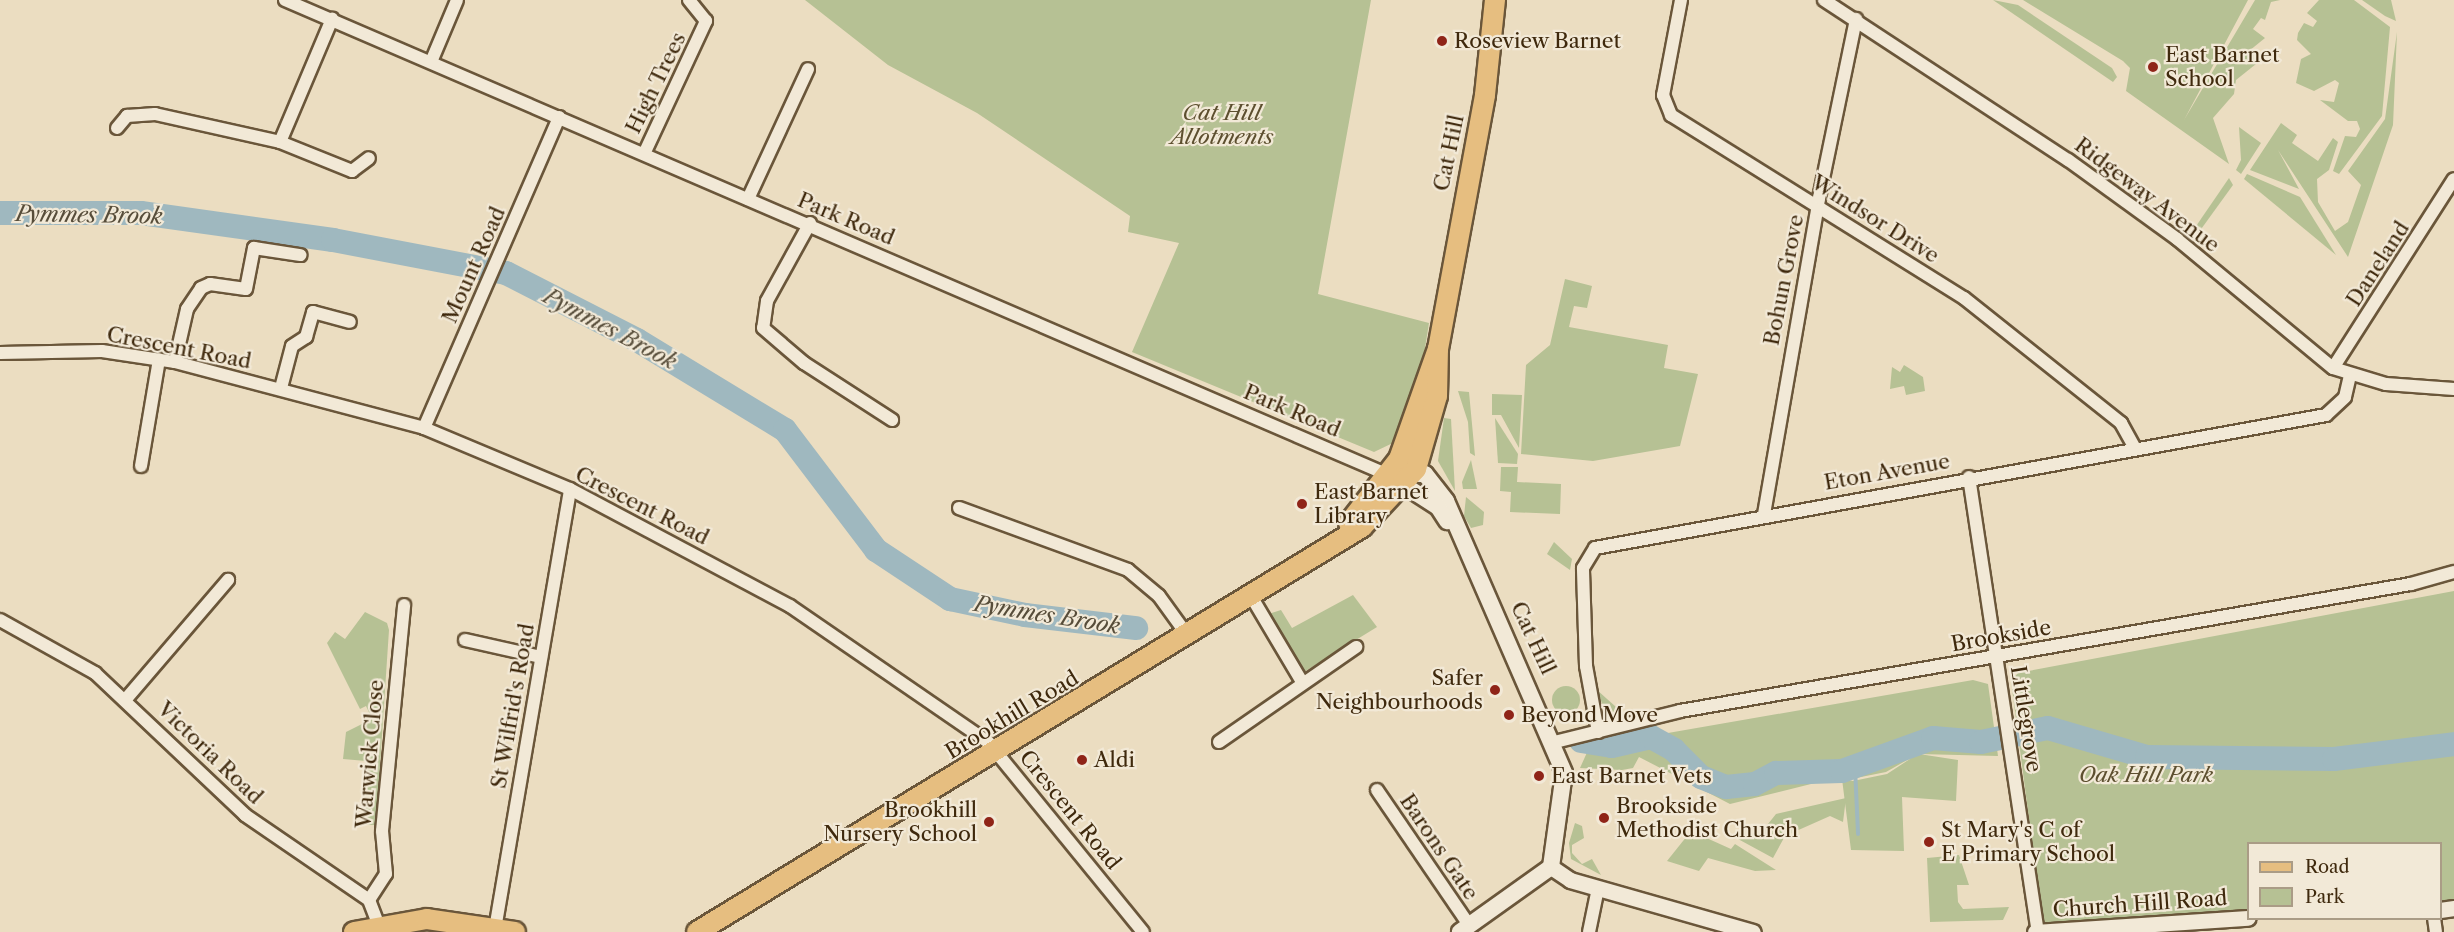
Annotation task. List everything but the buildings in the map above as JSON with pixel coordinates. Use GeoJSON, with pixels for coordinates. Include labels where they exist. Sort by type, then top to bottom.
{"type":"FeatureCollection","features":[{"type":"Feature","properties":{"kind":"main road","name":"Cat Hill"},"geometry":{"type":"LineString","coordinates":[[1397,481],[1438,349],[1485,94],[1495,0]]}},
{"type":"Feature","properties":{"kind":"main road","name":"Cat Hill"},"geometry":{"type":"LineString","coordinates":[[1397,481],[1416,469],[1437,396],[1438,349]]}},
{"type":"Feature","properties":{"kind":"main road","name":"Cat Hill"},"geometry":{"type":"LineString","coordinates":[[1416,469],[1438,486],[1458,537],[1519,664],[1563,741],[1564,805],[1551,867]]}},
{"type":"Feature","properties":{"kind":"main road","name":"Cat Hill"},"geometry":{"type":"LineString","coordinates":[[1397,481],[1438,507],[1458,537]]}},
{"type":"Feature","properties":{"kind":"main road","name":"Brookhill Road"},"geometry":{"type":"LineString","coordinates":[[697,932],[714,928],[1251,596],[1330,545],[1397,481]]}},
{"type":"Feature","properties":{"kind":"main road"},"geometry":{"type":"LineString","coordinates":[[1465,929],[1551,867]]}},
{"type":"Feature","properties":{"kind":"main road"},"geometry":{"type":"LineString","coordinates":[[354,932],[379,926],[426,926],[515,932]]}},
{"type":"Feature","properties":{"kind":"street","name":"Park Road"},"geometry":{"type":"LineString","coordinates":[[285,0],[748,199],[810,223],[1397,481]]}},
{"type":"Feature","properties":{"kind":"street"},"geometry":{"type":"LineString","coordinates":[[431,62],[457,0]]}},
{"type":"Feature","properties":{"kind":"street","name":"High Trees"},"geometry":{"type":"LineString","coordinates":[[644,154],[706,21],[689,0]]}},
{"type":"Feature","properties":{"kind":"street","name":"Windsor Drive"},"geometry":{"type":"LineString","coordinates":[[1681,0],[1665,106],[1681,122],[1990,318],[2121,423],[2135,448]]}},
{"type":"Feature","properties":{"kind":"street","name":"Ridgeway Avenue"},"geometry":{"type":"LineString","coordinates":[[1824,0],[2077,166],[2177,239],[2333,368],[2386,384],[2454,388]]}},
{"type":"Feature","properties":{"kind":"street"},"geometry":{"type":"LineString","coordinates":[[280,142],[332,19]]}},
{"type":"Feature","properties":{"kind":"street","name":"Bohun Grove"},"geometry":{"type":"LineString","coordinates":[[1764,514],[1817,207],[1856,19]]}},
{"type":"Feature","properties":{"kind":"street"},"geometry":{"type":"LineString","coordinates":[[748,199],[808,69]]}},
{"type":"Feature","properties":{"kind":"street"},"geometry":{"type":"LineString","coordinates":[[117,128],[127,116],[155,114],[280,142],[352,171],[369,158]]}},
{"type":"Feature","properties":{"kind":"street","name":"Mount Road"},"geometry":{"type":"LineString","coordinates":[[424,428],[559,117]]}},
{"type":"Feature","properties":{"kind":"street","name":"Daneland"},"geometry":{"type":"LineString","coordinates":[[2333,368],[2454,179]]}},
{"type":"Feature","properties":{"kind":"street"},"geometry":{"type":"LineString","coordinates":[[810,223],[766,301],[763,328],[804,363],[892,420]]}},
{"type":"Feature","properties":{"kind":"street"},"geometry":{"type":"LineString","coordinates":[[175,362],[187,309],[201,288],[210,284],[246,289],[254,248],[300,255]]}},
{"type":"Feature","properties":{"kind":"street"},"geometry":{"type":"LineString","coordinates":[[281,388],[292,346],[306,337],[313,312],[350,322]]}},
{"type":"Feature","properties":{"kind":"street","name":"Crescent Road"},"geometry":{"type":"LineString","coordinates":[[0,353],[102,351],[175,362],[281,388],[424,428],[570,489],[790,606],[912,686],[998,752],[1143,932]]}},
{"type":"Feature","properties":{"kind":"street"},"geometry":{"type":"LineString","coordinates":[[141,466],[159,360]]}},
{"type":"Feature","properties":{"kind":"street","name":"Eton Avenue"},"geometry":{"type":"LineString","coordinates":[[1592,734],[1586,658],[1583,568],[1589,554],[1603,545],[1969,477],[2326,416],[2345,397],[2350,375]]}},
{"type":"Feature","properties":{"kind":"street","name":"Littlegrove"},"geometry":{"type":"LineString","coordinates":[[1969,477],[2012,751],[2036,932]]}},
{"type":"Feature","properties":{"kind":"street","name":"St Wilfrid's Road"},"geometry":{"type":"LineString","coordinates":[[495,929],[570,489]]}},
{"type":"Feature","properties":{"kind":"street"},"geometry":{"type":"LineString","coordinates":[[959,508],[1128,570],[1159,596],[1188,636]]}},
{"type":"Feature","properties":{"kind":"street","name":"Brookside"},"geometry":{"type":"LineString","coordinates":[[1563,741],[1680,711],[2411,584],[2454,572]]}},
{"type":"Feature","properties":{"kind":"street"},"geometry":{"type":"LineString","coordinates":[[126,699],[228,580]]}},
{"type":"Feature","properties":{"kind":"street"},"geometry":{"type":"LineString","coordinates":[[1251,596],[1302,682]]}},
{"type":"Feature","properties":{"kind":"street","name":"Warwick Close"},"geometry":{"type":"LineString","coordinates":[[369,900],[386,874],[382,831],[404,605]]}},
{"type":"Feature","properties":{"kind":"street","name":"Victoria Road"},"geometry":{"type":"LineString","coordinates":[[0,620],[85,667],[126,699],[245,815],[369,900]]}},
{"type":"Feature","properties":{"kind":"street"},"geometry":{"type":"LineString","coordinates":[[465,640],[541,657]]}},
{"type":"Feature","properties":{"kind":"street"},"geometry":{"type":"LineString","coordinates":[[1219,742],[1302,682],[1356,647]]}},
{"type":"Feature","properties":{"kind":"street","name":"Barons Gate"},"geometry":{"type":"LineString","coordinates":[[1377,790],[1465,929]]}},
{"type":"Feature","properties":{"kind":"street"},"geometry":{"type":"LineString","coordinates":[[1551,867],[1570,880],[1743,931]]}},
{"type":"Feature","properties":{"kind":"street"},"geometry":{"type":"LineString","coordinates":[[1589,932],[1598,888]]}},
{"type":"Feature","properties":{"kind":"street"},"geometry":{"type":"LineString","coordinates":[[369,900],[379,926]]}},
{"type":"Feature","properties":{"kind":"street","name":"Church Hill Road"},"geometry":{"type":"LineString","coordinates":[[2036,932],[2247,918]]}},
{"type":"Feature","properties":{"kind":"green space","name":"Cat Hill Allotments"},"geometry":{"type":"Polygon","coordinates":[[[805,0],[1371,0],[1318,294],[1429,323],[1422,367],[1397,441],[1374,452],[1132,352],[1179,243],[1128,232],[1130,216],[977,113],[888,65],[805,0]]]}},
{"type":"Feature","properties":{"kind":"green space"},"geometry":{"type":"Polygon","coordinates":[[[1993,0],[2018,5],[2112,68],[2117,77],[2113,82],[1993,0]]]}},
{"type":"Feature","properties":{"kind":"green space","name":"East Barnet School"},"geometry":{"type":"Polygon","coordinates":[[[2023,0],[2248,0],[2184,120],[2255,0],[2280,0],[2271,2],[2265,20],[2261,18],[2253,29],[2265,38],[2249,51],[2261,60],[2236,80],[2234,94],[2213,118],[2229,164],[2126,91],[2130,68],[2123,61],[2023,0]]]}},
{"type":"Feature","properties":{"kind":"green space"},"geometry":{"type":"Polygon","coordinates":[[[2319,0],[2354,0],[2390,27],[2382,116],[2339,174],[2333,171],[2345,136],[2356,137],[2360,129],[2357,121],[2348,121],[2320,100],[2334,102],[2339,83],[2335,80],[2314,91],[2296,83],[2301,59],[2311,54],[2297,40],[2298,33],[2304,23],[2313,27],[2317,21],[2307,13],[2319,0]]]}},
{"type":"Feature","properties":{"kind":"green space"},"geometry":{"type":"Polygon","coordinates":[[[2362,0],[2391,0],[2396,21],[2385,16],[2362,0]]]}},
{"type":"Feature","properties":{"kind":"green space"},"geometry":{"type":"Polygon","coordinates":[[[2397,32],[2393,125],[2348,257],[2278,150],[2299,189],[2250,170],[2281,123],[2297,135],[2292,143],[2318,161],[2333,138],[2338,142],[2329,170],[2317,179],[2318,202],[2335,231],[2348,222],[2361,185],[2348,171],[2385,119],[2397,32]]]}},
{"type":"Feature","properties":{"kind":"green space"},"geometry":{"type":"Polygon","coordinates":[[[2239,127],[2261,143],[2241,174],[2236,170],[2241,160],[2239,127]]]}},
{"type":"Feature","properties":{"kind":"green space"},"geometry":{"type":"Polygon","coordinates":[[[2247,174],[2300,197],[2336,255],[2244,179],[2247,174]]]}},
{"type":"Feature","properties":{"kind":"green space"},"geometry":{"type":"Polygon","coordinates":[[[2229,178],[2233,185],[2199,232],[2192,232],[2229,178]]]}},
{"type":"Feature","properties":{"kind":"green space"},"geometry":{"type":"Polygon","coordinates":[[[1565,279],[1592,286],[1587,308],[1574,306],[1569,327],[1668,345],[1664,368],[1698,374],[1680,446],[1593,461],[1521,454],[1526,365],[1550,345],[1565,279]]]}},
{"type":"Feature","properties":{"kind":"green space"},"geometry":{"type":"Polygon","coordinates":[[[1904,365],[1923,377],[1925,391],[1906,395],[1904,386],[1890,389],[1892,367],[1900,372],[1904,365]]]}},
{"type":"Feature","properties":{"kind":"green space"},"geometry":{"type":"Polygon","coordinates":[[[1458,391],[1469,392],[1475,456],[1470,453],[1468,422],[1458,391]]]}},
{"type":"Feature","properties":{"kind":"green space"},"geometry":{"type":"Polygon","coordinates":[[[1492,394],[1522,395],[1519,448],[1501,415],[1492,415],[1492,394]]]}},
{"type":"Feature","properties":{"kind":"green space"},"geometry":{"type":"Polygon","coordinates":[[[1444,418],[1451,419],[1455,491],[1438,461],[1444,418]]]}},
{"type":"Feature","properties":{"kind":"green space"},"geometry":{"type":"Polygon","coordinates":[[[1495,418],[1518,454],[1517,464],[1498,463],[1495,418]]]}},
{"type":"Feature","properties":{"kind":"green space"},"geometry":{"type":"Polygon","coordinates":[[[1471,460],[1477,489],[1463,489],[1462,482],[1471,460]]]}},
{"type":"Feature","properties":{"kind":"green space"},"geometry":{"type":"Polygon","coordinates":[[[1501,467],[1518,467],[1517,482],[1561,484],[1560,514],[1510,512],[1511,492],[1500,491],[1501,467]]]}},
{"type":"Feature","properties":{"kind":"green space"},"geometry":{"type":"Polygon","coordinates":[[[1466,497],[1484,512],[1483,525],[1471,528],[1464,516],[1466,497]]]}},
{"type":"Feature","properties":{"kind":"green space"},"geometry":{"type":"Polygon","coordinates":[[[1554,542],[1572,559],[1570,570],[1547,554],[1554,542]]]}},
{"type":"Feature","properties":{"kind":"green space","name":"Oak Hill Park"},"geometry":{"type":"Polygon","coordinates":[[[2454,591],[2454,900],[2442,902],[2442,842],[2247,842],[2247,909],[2043,926],[2011,681],[2018,673],[2454,591]]]}},
{"type":"Feature","properties":{"kind":"green space"},"geometry":{"type":"Polygon","coordinates":[[[1353,595],[1377,627],[1299,675],[1262,616],[1281,610],[1292,628],[1353,595]]]}},
{"type":"Feature","properties":{"kind":"green space"},"geometry":{"type":"Polygon","coordinates":[[[365,612],[387,623],[389,630],[376,825],[361,825],[366,761],[343,759],[346,732],[372,719],[366,706],[360,709],[327,643],[335,632],[345,639],[365,612]]]}},
{"type":"Feature","properties":{"kind":"green space"},"geometry":{"type":"Polygon","coordinates":[[[1973,680],[1988,684],[1998,756],[1919,754],[1958,760],[1956,801],[1902,797],[1904,851],[1851,850],[1842,779],[1853,781],[1887,774],[1916,755],[1886,772],[1851,779],[1837,772],[1818,776],[1819,782],[1730,804],[1639,757],[1633,768],[1622,770],[1580,768],[1589,748],[1599,745],[1973,680]]]}},
{"type":"Feature","properties":{"kind":"green space"},"geometry":{"type":"Polygon","coordinates":[[[1566,686],[1576,690],[1580,700],[1576,710],[1566,714],[1556,710],[1552,700],[1556,690],[1566,686]]]}},
{"type":"Feature","properties":{"kind":"green space"},"geometry":{"type":"Polygon","coordinates":[[[1597,690],[1625,715],[1606,714],[1597,690]]]}},
{"type":"Feature","properties":{"kind":"green space"},"geometry":{"type":"Polygon","coordinates":[[[1846,798],[1843,822],[1830,816],[1785,836],[1773,858],[1738,839],[1764,829],[1776,814],[1846,798]]]}},
{"type":"Feature","properties":{"kind":"green space"},"geometry":{"type":"Polygon","coordinates":[[[1575,823],[1582,826],[1584,838],[1572,845],[1572,853],[1582,864],[1592,859],[1601,875],[1571,859],[1569,843],[1575,823]]]}},
{"type":"Feature","properties":{"kind":"green space"},"geometry":{"type":"Polygon","coordinates":[[[1691,831],[1731,849],[1735,844],[1776,870],[1755,871],[1708,858],[1699,871],[1667,861],[1691,831]]]}},
{"type":"Feature","properties":{"kind":"green space"},"geometry":{"type":"Polygon","coordinates":[[[1959,855],[1969,885],[1957,885],[1958,902],[1963,909],[2009,907],[2003,920],[1930,922],[1927,858],[1959,855]]]}},
{"type":"Feature","properties":{"kind":"waterway","name":"Pymmes Brook"},"geometry":{"type":"LineString","coordinates":[[0,213],[141,213],[333,240],[506,273],[637,340],[785,430],[876,550],[950,599],[1025,615],[1136,628]]}},
{"type":"Feature","properties":{"kind":"waterway","name":"Pymmes Brook"},"geometry":{"type":"LineString","coordinates":[[1581,741],[1612,746],[1651,737],[1674,750],[1701,777],[1726,787],[1755,784],[1776,773],[1842,771],[1933,738],[1981,742],[2048,728],[2147,757],[2334,759],[2454,744]]}},
{"type":"Feature","properties":{"kind":"waterway"},"geometry":{"type":"LineString","coordinates":[[1855,767],[1858,834]]}},
{"type":"Feature","properties":{"kind":"place","name":"Roseview Barnet"},"geometry":{"type":"Point","coordinates":[1442,41]}},
{"type":"Feature","properties":{"kind":"place","name":"East Barnet School"},"geometry":{"type":"Point","coordinates":[2153,67]}},
{"type":"Feature","properties":{"kind":"place","name":"East Barnet Library"},"geometry":{"type":"Point","coordinates":[1302,504]}},
{"type":"Feature","properties":{"kind":"place","name":"Safer Neighbourhoods"},"geometry":{"type":"Point","coordinates":[1495,690]}},
{"type":"Feature","properties":{"kind":"place","name":"Beyond Move"},"geometry":{"type":"Point","coordinates":[1509,715]}},
{"type":"Feature","properties":{"kind":"place","name":"Aldi"},"geometry":{"type":"Point","coordinates":[1082,760]}},
{"type":"Feature","properties":{"kind":"place","name":"East Barnet Vets"},"geometry":{"type":"Point","coordinates":[1539,776]}},
{"type":"Feature","properties":{"kind":"place","name":"Brookside Methodist Church"},"geometry":{"type":"Point","coordinates":[1604,818]}},
{"type":"Feature","properties":{"kind":"place","name":"Brookhill Nursery School"},"geometry":{"type":"Point","coordinates":[989,822]}},
{"type":"Feature","properties":{"kind":"place","name":"St Mary's C of E Primary School"},"geometry":{"type":"Point","coordinates":[1929,842]}}]}
